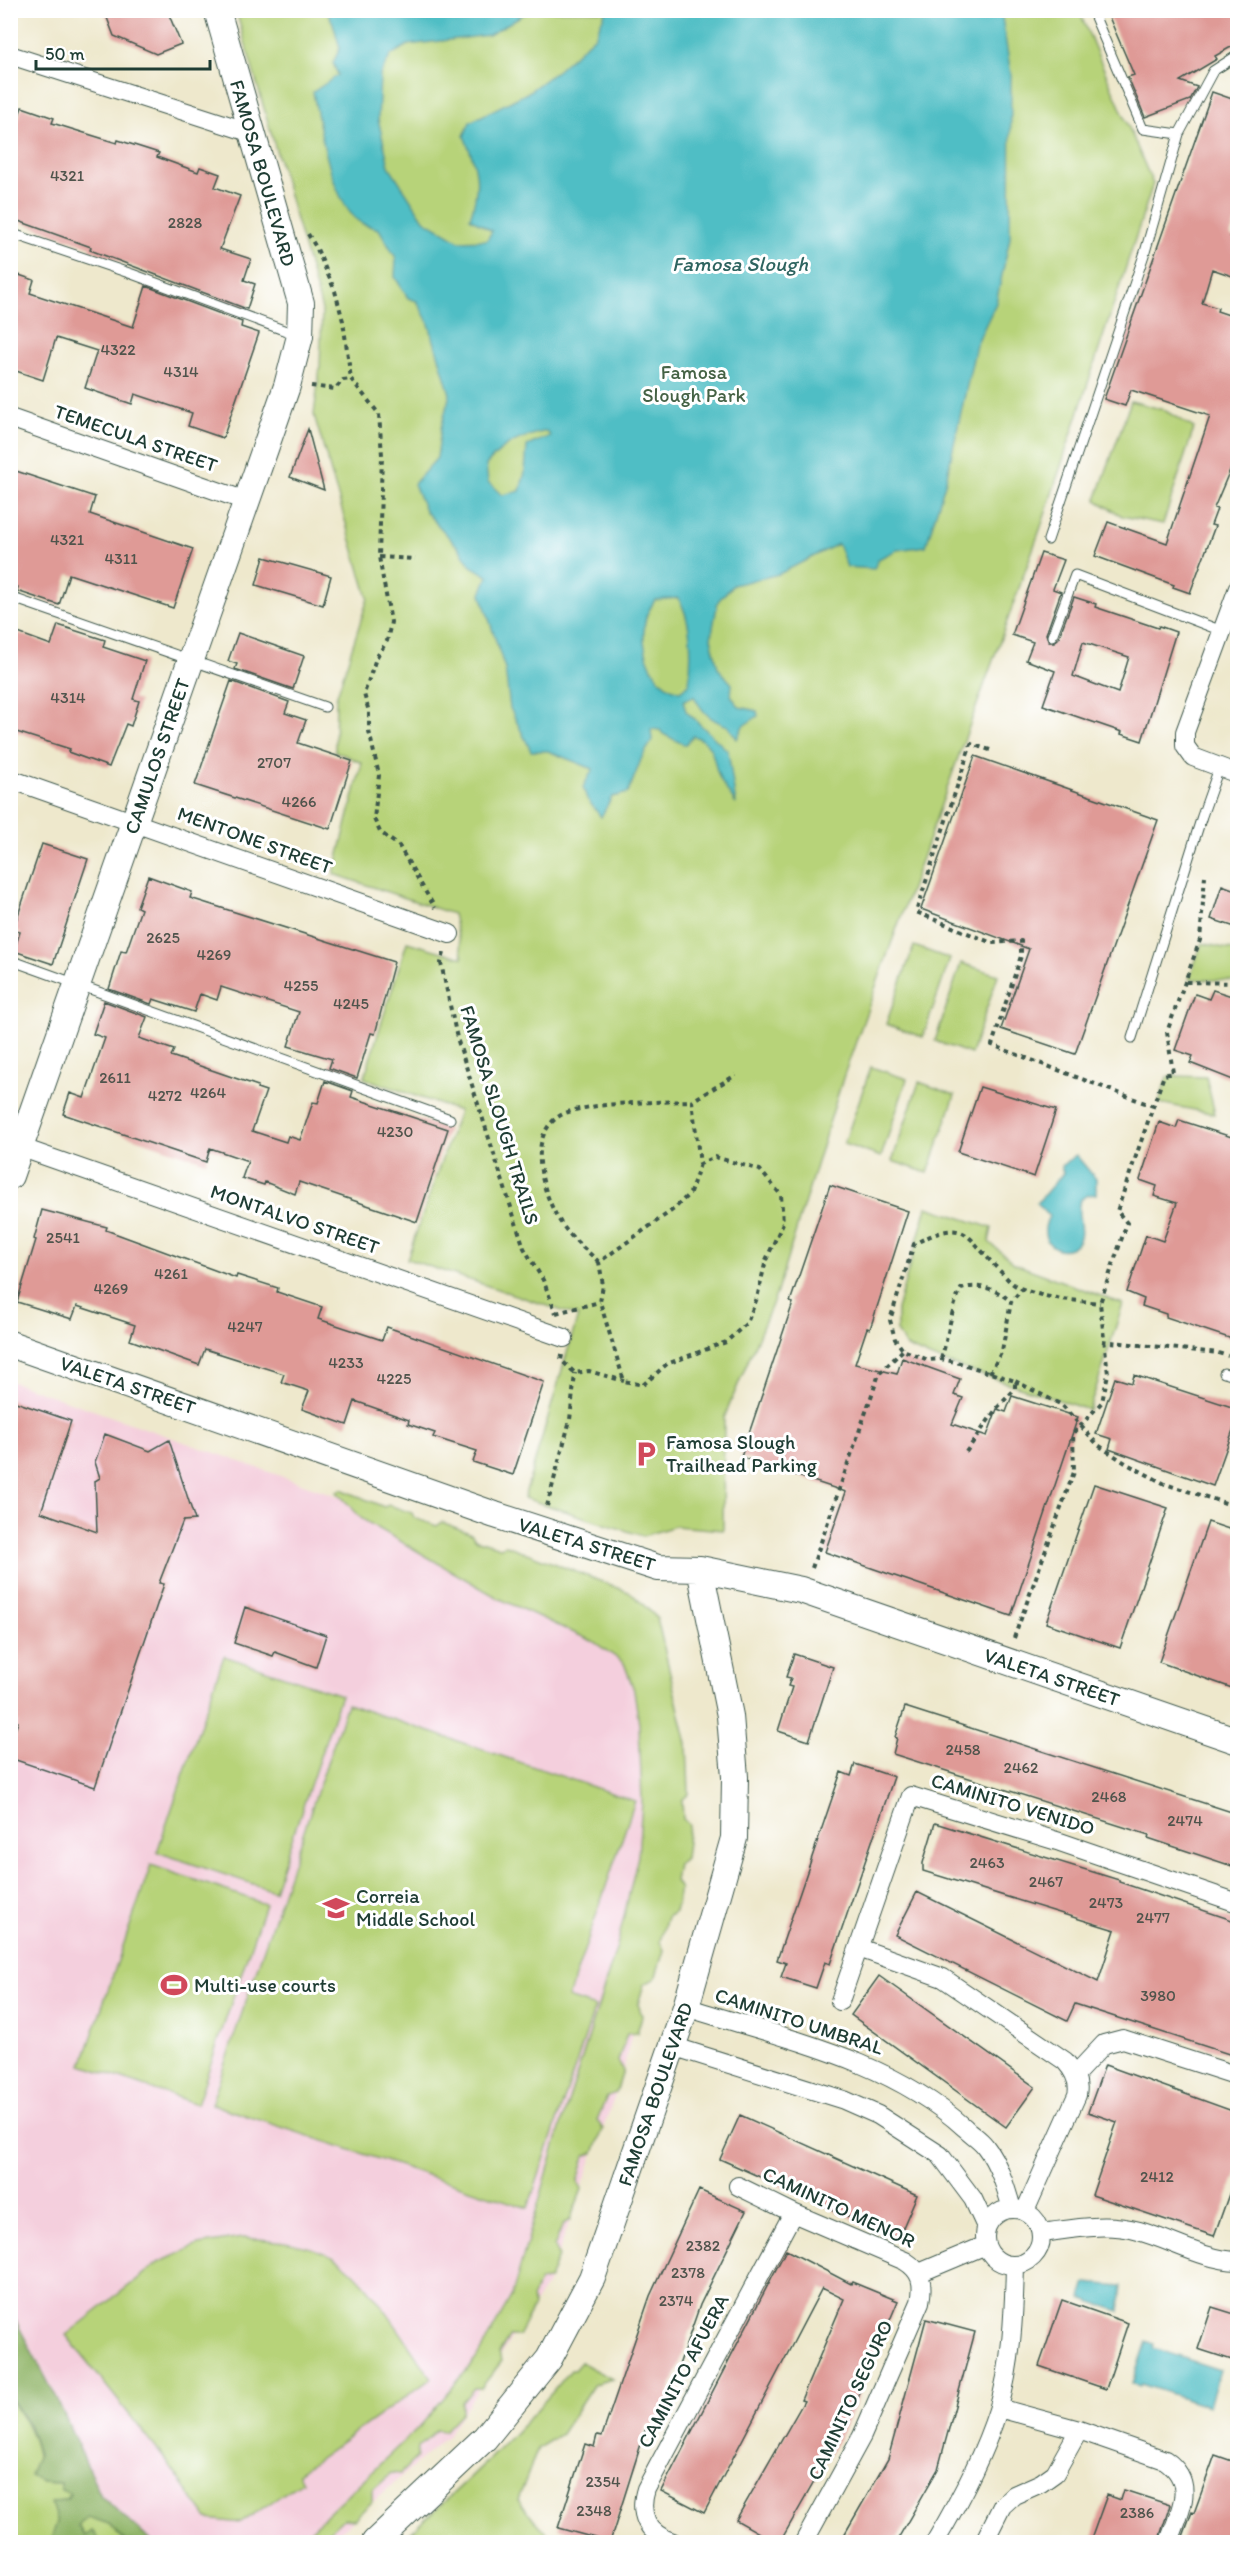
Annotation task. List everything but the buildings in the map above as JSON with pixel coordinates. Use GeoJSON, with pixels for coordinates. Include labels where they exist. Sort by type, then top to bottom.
{"type":"FeatureCollection","features":[{"type":"Feature","properties":{"kind":"street","name":"FAMOSA BOULEVARD"},"geometry":{"type":"LineString","coordinates":[[217,10],[301,303],[300,336]]}},
{"type":"Feature","properties":{"kind":"street"},"geometry":{"type":"LineString","coordinates":[[10,55],[252,133]]}},
{"type":"Feature","properties":{"kind":"street","name":"CAMULOS STREET"},"geometry":{"type":"LineString","coordinates":[[10,1176],[15,1146],[78,983],[286,386],[300,336]]}},
{"type":"Feature","properties":{"kind":"street","name":"TEMECULA STREET"},"geometry":{"type":"LineString","coordinates":[[10,418],[246,501]]}},
{"type":"Feature","properties":{"kind":"street"},"geometry":{"type":"LineString","coordinates":[[1238,588],[1185,732],[1185,746],[1193,757],[1238,774]]}},
{"type":"Feature","properties":{"kind":"street","name":"MENTONE STREET"},"geometry":{"type":"LineString","coordinates":[[10,779],[450,934]]}},
{"type":"Feature","properties":{"kind":"street","name":"MONTALVO STREET"},"geometry":{"type":"LineString","coordinates":[[15,1146],[564,1338]]}},
{"type":"Feature","properties":{"kind":"street","name":"VALETA STREET"},"geometry":{"type":"LineString","coordinates":[[10,1344],[539,1530],[658,1568],[700,1569],[801,1590],[1238,1741]]}},
{"type":"Feature","properties":{"kind":"street","name":"FAMOSA BOULEVARD"},"geometry":{"type":"LineString","coordinates":[[375,2542],[485,2438],[549,2359],[592,2278],[686,2007],[734,1838],[735,1777],[730,1716],[700,1569]]}},
{"type":"Feature","properties":{"kind":"street","name":"CAMINITO VENIDO"},"geometry":{"type":"LineString","coordinates":[[840,2001],[911,1796],[1102,1856],[1238,1902]]}},
{"type":"Feature","properties":{"kind":"street"},"geometry":{"type":"LineString","coordinates":[[859,1948],[943,1978],[1065,2061],[1075,2075],[1078,2084],[1077,2095],[1019,2210]]}},
{"type":"Feature","properties":{"kind":"street","name":"CAMINITO UMBRAL"},"geometry":{"type":"LineString","coordinates":[[686,2007],[855,2061],[890,2075],[917,2091],[951,2115],[985,2146],[1019,2210]]}},
{"type":"Feature","properties":{"kind":"street"},"geometry":{"type":"LineString","coordinates":[[1075,2075],[1104,2044],[1123,2039],[1238,2076]]}},
{"type":"Feature","properties":{"kind":"street"},"geometry":{"type":"LineString","coordinates":[[672,2046],[844,2100],[878,2115],[940,2155],[973,2199],[986,2227],[986,2245],[997,2260],[1015,2265],[1032,2258],[1037,2250],[1041,2233],[1038,2224],[1019,2210],[999,2212],[986,2227]]}},
{"type":"Feature","properties":{"kind":"street","name":"CAMINITO MENOR"},"geometry":{"type":"LineString","coordinates":[[738,2186],[793,2213],[905,2261],[919,2273]]}},
{"type":"Feature","properties":{"kind":"street","name":"CAMINITO AFUERA"},"geometry":{"type":"LineString","coordinates":[[673,2542],[655,2534],[648,2526],[642,2508],[646,2489],[793,2213]]}},
{"type":"Feature","properties":{"kind":"street"},"geometry":{"type":"LineString","coordinates":[[1041,2233],[1114,2226],[1138,2230],[1221,2259],[1238,2261]]}},
{"type":"Feature","properties":{"kind":"street"},"geometry":{"type":"LineString","coordinates":[[919,2273],[986,2245]]}},
{"type":"Feature","properties":{"kind":"street"},"geometry":{"type":"LineString","coordinates":[[935,2542],[982,2455],[999,2408],[1011,2338],[1015,2265]]}},
{"type":"Feature","properties":{"kind":"street","name":"CAMINITO SEGURO"},"geometry":{"type":"LineString","coordinates":[[804,2542],[862,2436],[920,2302],[922,2286],[919,2273]]}},
{"type":"Feature","properties":{"kind":"street"},"geometry":{"type":"LineString","coordinates":[[999,2408],[1079,2430],[1166,2460],[1179,2471],[1185,2491],[1169,2542]]}},
{"type":"Feature","properties":{"kind":"street"},"geometry":{"type":"LineString","coordinates":[[984,2542],[1002,2506],[1014,2495],[1041,2483],[1055,2473],[1079,2430]]}},
{"type":"Feature","properties":{"kind":"lane"},"geometry":{"type":"LineString","coordinates":[[1092,10],[1143,129],[1179,134]]}},
{"type":"Feature","properties":{"kind":"lane"},"geometry":{"type":"LineString","coordinates":[[1048,540],[1145,252],[1179,134],[1213,71],[1238,55]]}},
{"type":"Feature","properties":{"kind":"lane"},"geometry":{"type":"LineString","coordinates":[[10,233],[132,274],[300,336]]}},
{"type":"Feature","properties":{"kind":"lane"},"geometry":{"type":"LineString","coordinates":[[1052,636],[1075,575],[1222,631]]}},
{"type":"Feature","properties":{"kind":"lane"},"geometry":{"type":"LineString","coordinates":[[10,597],[325,706]]}},
{"type":"Feature","properties":{"kind":"lane"},"geometry":{"type":"LineString","coordinates":[[1132,1038],[1219,768]]}},
{"type":"Feature","properties":{"kind":"lane"},"geometry":{"type":"LineString","coordinates":[[10,960],[450,1119]]}},
{"type":"Feature","properties":{"kind":"lane"},"geometry":{"type":"LineString","coordinates":[[1224,1373],[1238,1377]]}},
{"type":"Feature","properties":{"kind":"path"},"geometry":{"type":"LineString","coordinates":[[304,228],[317,249],[335,291],[343,321],[351,379],[379,414],[382,455],[380,557],[391,622],[387,641],[376,658],[364,694],[369,712],[369,731],[379,775],[374,819],[380,832],[399,846],[450,934]]}},
{"type":"Feature","properties":{"kind":"path"},"geometry":{"type":"LineString","coordinates":[[286,386],[335,389],[343,380],[351,379]]}},
{"type":"Feature","properties":{"kind":"path"},"geometry":{"type":"LineString","coordinates":[[380,557],[415,559]]}},
{"type":"Feature","properties":{"kind":"path"},"geometry":{"type":"LineString","coordinates":[[990,750],[971,744],[916,912],[992,943],[1021,941],[1022,956],[993,1045],[1153,1106]]}},
{"type":"Feature","properties":{"kind":"path"},"geometry":{"type":"LineString","coordinates":[[1014,1638],[1074,1472],[1073,1434],[1102,1402],[1108,1374],[1102,1341],[1100,1303],[1127,1223],[1117,1211],[1164,1075],[1173,1073],[1167,1032],[1200,940],[1205,876]]}},
{"type":"Feature","properties":{"kind":"path","name":"FAMOSA SLOUGH TRAILS"},"geometry":{"type":"LineString","coordinates":[[450,934],[441,963],[457,1038],[524,1248],[543,1280],[556,1313],[564,1338],[561,1360],[575,1373]]}},
{"type":"Feature","properties":{"kind":"path"},"geometry":{"type":"LineString","coordinates":[[1186,982],[1238,983]]}},
{"type":"Feature","properties":{"kind":"path","name":"FAMOSA SLOUGH TRAILS"},"geometry":{"type":"LineString","coordinates":[[599,1262],[561,1224],[547,1197],[540,1158],[542,1143],[547,1131],[560,1116],[586,1108],[692,1101],[736,1075]]}},
{"type":"Feature","properties":{"kind":"path"},"geometry":{"type":"LineString","coordinates":[[624,1381],[600,1302],[603,1285],[599,1262],[674,1209],[690,1193],[700,1164],[692,1101]]}},
{"type":"Feature","properties":{"kind":"path"},"geometry":{"type":"LineString","coordinates":[[547,1507],[570,1420],[575,1373],[589,1371],[643,1385],[667,1364],[726,1342],[747,1323],[757,1298],[766,1260],[783,1223],[781,1195],[760,1170],[715,1157],[700,1164]]}},
{"type":"Feature","properties":{"kind":"path"},"geometry":{"type":"LineString","coordinates":[[1100,1303],[1044,1297],[1016,1286],[991,1263],[973,1240],[956,1229],[938,1231],[914,1244],[890,1320],[895,1339],[903,1350],[928,1360],[941,1359],[1015,1381],[1062,1405],[1098,1445],[1126,1464],[1165,1484],[1238,1508]]}},
{"type":"Feature","properties":{"kind":"path"},"geometry":{"type":"LineString","coordinates":[[941,1359],[948,1336],[953,1304],[961,1289],[973,1285],[990,1289],[1011,1302]]}},
{"type":"Feature","properties":{"kind":"path"},"geometry":{"type":"LineString","coordinates":[[990,1373],[1002,1351],[1011,1302],[1022,1288]]}},
{"type":"Feature","properties":{"kind":"path"},"geometry":{"type":"LineString","coordinates":[[556,1313],[600,1302]]}},
{"type":"Feature","properties":{"kind":"path"},"geometry":{"type":"LineString","coordinates":[[1102,1341],[1218,1353],[1238,1359]]}},
{"type":"Feature","properties":{"kind":"path"},"geometry":{"type":"LineString","coordinates":[[811,1569],[879,1374],[903,1350]]}},
{"type":"Feature","properties":{"kind":"path"},"geometry":{"type":"LineString","coordinates":[[966,1452],[997,1408],[1015,1389],[1015,1381]]}},
{"type":"Feature","properties":{"kind":"path"},"geometry":{"type":"LineString","coordinates":[[1232,1505],[1238,1491]]}},
{"type":"Feature","properties":{"kind":"shaded area","name":"Correia Middle School"},"geometry":{"type":"Polygon","coordinates":[[[10,1381],[406,1520],[643,1608],[680,1832],[621,2079],[547,2284],[448,2435],[328,2542],[152,2542],[101,2496],[57,2399],[11,2310],[10,1381]]]}},
{"type":"Feature","properties":{"kind":"green space","name":"Famosa Slough Park"},"geometry":{"type":"Polygon","coordinates":[[[236,11],[1079,11],[1153,184],[1042,524],[844,1075],[776,1295],[724,1418],[723,1530],[675,1526],[643,1536],[524,1498],[578,1316],[407,1259],[459,1111],[364,1078],[407,942],[463,958],[453,914],[334,874],[362,763],[335,751],[336,698],[368,598],[314,415],[320,367],[322,310],[236,11]]]}},
{"type":"Feature","properties":{"kind":"green space"},"geometry":{"type":"Polygon","coordinates":[[[1131,401],[1164,410],[1194,428],[1163,524],[1122,516],[1096,500],[1131,401]]]}},
{"type":"Feature","properties":{"kind":"green space"},"geometry":{"type":"Polygon","coordinates":[[[1202,943],[1237,951],[1237,981],[1189,979],[1202,943]]]}},
{"type":"Feature","properties":{"kind":"green space"},"geometry":{"type":"Polygon","coordinates":[[[914,946],[950,959],[923,1037],[886,1024],[914,946]]]}},
{"type":"Feature","properties":{"kind":"green space"},"geometry":{"type":"Polygon","coordinates":[[[961,963],[998,975],[971,1054],[935,1041],[961,963]]]}},
{"type":"Feature","properties":{"kind":"green space"},"geometry":{"type":"Polygon","coordinates":[[[871,1067],[907,1079],[881,1157],[844,1144],[871,1067]]]}},
{"type":"Feature","properties":{"kind":"green space"},"geometry":{"type":"Polygon","coordinates":[[[1167,1077],[1206,1077],[1215,1114],[1159,1103],[1167,1077]]]}},
{"type":"Feature","properties":{"kind":"green space"},"geometry":{"type":"Polygon","coordinates":[[[919,1082],[955,1095],[928,1173],[892,1161],[919,1082]]]}},
{"type":"Feature","properties":{"kind":"green space"},"geometry":{"type":"Polygon","coordinates":[[[927,1207],[992,1228],[989,1242],[1015,1264],[1123,1304],[1089,1410],[932,1358],[905,1346],[897,1331],[897,1309],[927,1207]]]}},
{"type":"Feature","properties":{"kind":"green space"},"geometry":{"type":"Polygon","coordinates":[[[341,1489],[384,1507],[389,1505],[412,1513],[414,1518],[437,1526],[442,1522],[472,1534],[475,1539],[500,1547],[506,1545],[631,1593],[657,1618],[687,1744],[689,1794],[682,1800],[683,1819],[689,1825],[685,1858],[678,1864],[675,1881],[680,1889],[675,1912],[667,1917],[660,1941],[664,1950],[655,1979],[644,1984],[638,2004],[642,2016],[637,2033],[627,2034],[618,2061],[623,2071],[616,2093],[607,2096],[597,2120],[603,2129],[594,2153],[585,2156],[578,2181],[582,2189],[570,2220],[563,2224],[554,2247],[558,2256],[549,2280],[540,2281],[531,2298],[534,2306],[518,2336],[510,2336],[499,2353],[501,2362],[481,2388],[474,2388],[462,2402],[462,2412],[444,2431],[436,2430],[418,2447],[417,2457],[400,2474],[391,2473],[372,2490],[372,2502],[354,2519],[343,2518],[325,2535],[325,2542],[298,2542],[422,2424],[476,2359],[512,2295],[561,2125],[617,1946],[638,1856],[642,1802],[639,1724],[634,1690],[624,1663],[594,1642],[498,1598],[362,1519],[337,1492],[341,1489]]]}},
{"type":"Feature","properties":{"kind":"green space"},"geometry":{"type":"Polygon","coordinates":[[[224,1656],[341,1695],[274,1891],[157,1852],[224,1656]]]}},
{"type":"Feature","properties":{"kind":"green space"},"geometry":{"type":"Polygon","coordinates":[[[347,1704],[635,1801],[568,1998],[595,2007],[528,2208],[211,2104],[347,1704]]]}},
{"type":"Feature","properties":{"kind":"green space","name":"Multi-use courts"},"geometry":{"type":"Polygon","coordinates":[[[151,1865],[265,1904],[197,2104],[82,2065],[151,1865]]]}},
{"type":"Feature","properties":{"kind":"green space"},"geometry":{"type":"Polygon","coordinates":[[[242,2238],[308,2247],[321,2251],[344,2264],[379,2302],[432,2378],[298,2473],[302,2481],[241,2523],[207,2519],[167,2462],[66,2335],[158,2263],[198,2245],[242,2238]]]}},
{"type":"Feature","properties":{"kind":"green space"},"geometry":{"type":"Polygon","coordinates":[[[10,2310],[57,2399],[101,2496],[152,2542],[126,2542],[109,2524],[88,2517],[78,2526],[84,2536],[92,2531],[102,2542],[50,2542],[57,2522],[51,2503],[68,2498],[71,2494],[61,2490],[60,2483],[41,2482],[30,2475],[38,2454],[29,2426],[11,2398],[10,2310]]]}},
{"type":"Feature","properties":{"kind":"green space"},"geometry":{"type":"Polygon","coordinates":[[[581,2362],[612,2379],[594,2384],[561,2434],[538,2448],[518,2500],[553,2541],[400,2542],[489,2459],[581,2362]]]}},
{"type":"Feature","properties":{"kind":"green space"},"geometry":{"type":"Polygon","coordinates":[[[10,2398],[32,2438],[38,2457],[41,2482],[61,2483],[71,2494],[50,2542],[11,2542],[10,2398]]]}},
{"type":"Feature","properties":{"kind":"green space"},"geometry":{"type":"Polygon","coordinates":[[[88,2516],[109,2524],[126,2542],[102,2542],[92,2531],[84,2536],[78,2525],[88,2516]]]}},
{"type":"Feature","properties":{"kind":"water","name":"Famosa Slough"},"geometry":{"type":"Polygon","coordinates":[[[327,11],[529,11],[489,35],[408,45],[391,55],[380,75],[378,119],[389,166],[424,220],[459,241],[487,240],[492,231],[470,218],[477,186],[475,167],[464,136],[470,122],[527,93],[558,70],[595,36],[606,11],[1001,11],[1011,75],[1010,238],[996,303],[976,345],[946,480],[926,546],[897,550],[878,559],[874,569],[847,567],[838,544],[779,574],[733,585],[718,601],[711,638],[718,668],[732,684],[731,695],[739,707],[757,711],[758,716],[743,726],[737,739],[728,726],[707,715],[694,696],[683,701],[686,711],[728,751],[736,804],[720,779],[710,748],[701,739],[693,736],[685,745],[663,734],[660,730],[651,729],[652,741],[642,757],[628,793],[612,797],[601,817],[587,799],[583,787],[593,769],[548,751],[531,751],[510,708],[505,669],[481,594],[488,576],[471,566],[459,548],[425,511],[414,484],[437,458],[441,428],[450,394],[429,324],[417,301],[408,298],[395,277],[396,258],[379,229],[361,223],[351,213],[334,182],[328,163],[313,92],[338,75],[333,63],[340,48],[327,11]],[[547,431],[514,442],[500,451],[486,465],[488,482],[502,495],[520,491],[525,472],[527,446],[550,436],[547,431]],[[678,598],[655,600],[646,617],[644,639],[649,662],[654,672],[670,687],[680,691],[689,684],[691,651],[689,628],[678,598]]]}},
{"type":"Feature","properties":{"kind":"water"},"geometry":{"type":"Polygon","coordinates":[[[1076,1155],[1096,1179],[1096,1194],[1085,1196],[1080,1202],[1078,1209],[1081,1235],[1078,1242],[1070,1248],[1059,1249],[1051,1245],[1046,1238],[1045,1230],[1049,1216],[1037,1203],[1063,1173],[1061,1166],[1076,1155]]]}},
{"type":"Feature","properties":{"kind":"water"},"geometry":{"type":"Polygon","coordinates":[[[1086,2283],[1122,2286],[1119,2311],[1081,2298],[1086,2283]]]}},
{"type":"Feature","properties":{"kind":"water"},"geometry":{"type":"Polygon","coordinates":[[[1146,2341],[1154,2344],[1153,2348],[1220,2370],[1209,2406],[1141,2384],[1140,2386],[1132,2384],[1146,2341]]]}},
{"type":"Feature","properties":{"kind":"place","name":"Famosa Slough Trailhead Parking"},"geometry":{"type":"Point","coordinates":[646,1454]}},
{"type":"Feature","properties":{"kind":"place","name":"Correia Middle School"},"geometry":{"type":"Point","coordinates":[336,1908]}},
{"type":"Feature","properties":{"kind":"place","name":"Multi-use courts"},"geometry":{"type":"Point","coordinates":[174,1985]}}]}
